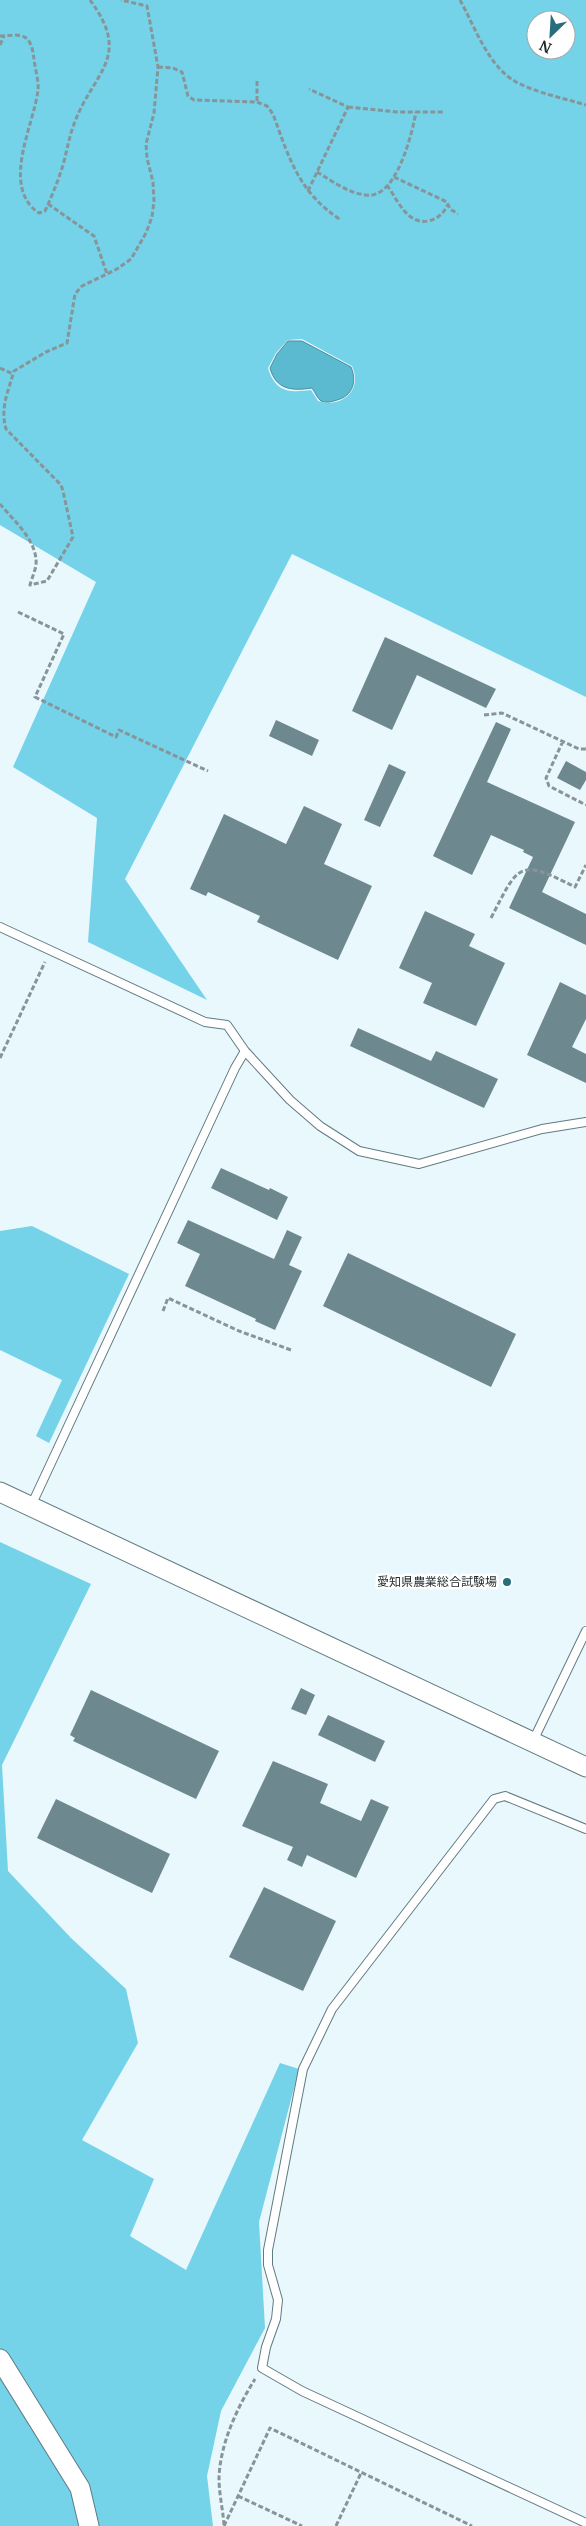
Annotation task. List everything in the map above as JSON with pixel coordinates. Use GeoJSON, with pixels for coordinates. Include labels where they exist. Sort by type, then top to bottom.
{"type":"FeatureCollection","features":[{"type":"Feature","properties":{"kind":"street"},"geometry":{"type":"LineString","coordinates":[[0,1492],[586,1767]]}},
{"type":"Feature","properties":{"kind":"street"},"geometry":{"type":"LineString","coordinates":[[0,2359],[80,2488],[89,2526]]}},
{"type":"Feature","properties":{"kind":"lane"},"geometry":{"type":"LineString","coordinates":[[0,927],[205,1022],[227,1025],[245,1051],[290,1100],[328,1131],[359,1151],[419,1164],[474,1150],[542,1129],[586,1122]]}},
{"type":"Feature","properties":{"kind":"lane"},"geometry":{"type":"LineString","coordinates":[[31,1506],[235,1068],[245,1051]]}},
{"type":"Feature","properties":{"kind":"lane"},"geometry":{"type":"LineString","coordinates":[[533,1742],[586,1631]]}},
{"type":"Feature","properties":{"kind":"lane"},"geometry":{"type":"LineString","coordinates":[[586,1829],[505,1796],[494,1798],[332,2009],[303,2069],[268,2250],[268,2265],[278,2300],[276,2319],[266,2347],[262,2368],[302,2390],[586,2523]]}},
{"type":"Feature","properties":{"kind":"path"},"geometry":{"type":"LineString","coordinates":[[0,45],[2,36],[21,35],[27,38],[32,48],[38,89],[22,155],[20,174],[28,205],[39,213],[45,211],[64,163],[74,123],[108,58],[108,33],[103,18],[90,0]]}},
{"type":"Feature","properties":{"kind":"path"},"geometry":{"type":"LineString","coordinates":[[0,504],[28,537],[34,551],[36,564],[30,584],[47,581],[73,537],[60,485],[6,429],[2,417],[3,406],[13,374],[21,366],[67,343],[75,294],[82,286],[107,274],[130,259],[146,233],[152,217],[154,182],[147,158],[146,144],[154,113],[158,67],[147,6],[121,0]]}},
{"type":"Feature","properties":{"kind":"path"},"geometry":{"type":"LineString","coordinates":[[460,0],[492,59],[503,71],[523,84],[586,104]]}},
{"type":"Feature","properties":{"kind":"path"},"geometry":{"type":"LineString","coordinates":[[158,67],[173,68],[182,72],[188,96],[194,100],[257,102],[267,106],[273,114],[296,174],[308,191],[327,211],[341,220]]}},
{"type":"Feature","properties":{"kind":"path"},"geometry":{"type":"LineString","coordinates":[[257,81],[257,102]]}},
{"type":"Feature","properties":{"kind":"path"},"geometry":{"type":"LineString","coordinates":[[309,89],[348,107],[445,112]]}},
{"type":"Feature","properties":{"kind":"path"},"geometry":{"type":"LineString","coordinates":[[308,191],[348,107]]}},
{"type":"Feature","properties":{"kind":"path"},"geometry":{"type":"LineString","coordinates":[[317,172],[347,189],[368,196],[378,192],[394,177],[407,149],[416,112]]}},
{"type":"Feature","properties":{"kind":"path"},"geometry":{"type":"LineString","coordinates":[[394,177],[447,202],[458,214]]}},
{"type":"Feature","properties":{"kind":"path"},"geometry":{"type":"LineString","coordinates":[[387,185],[406,214],[413,220],[422,222],[432,220],[444,214],[448,204]]}},
{"type":"Feature","properties":{"kind":"path"},"geometry":{"type":"LineString","coordinates":[[48,204],[94,236],[107,274]]}},
{"type":"Feature","properties":{"kind":"path"},"geometry":{"type":"LineString","coordinates":[[0,368],[13,374]]}},
{"type":"Feature","properties":{"kind":"path"},"geometry":{"type":"LineString","coordinates":[[18,612],[64,634],[35,697],[116,737],[119,730],[208,770]]}},
{"type":"Feature","properties":{"kind":"path"},"geometry":{"type":"LineString","coordinates":[[484,715],[502,713],[579,749],[586,750]]}},
{"type":"Feature","properties":{"kind":"path"},"geometry":{"type":"LineString","coordinates":[[563,741],[546,778],[549,786],[586,805]]}},
{"type":"Feature","properties":{"kind":"path"},"geometry":{"type":"LineString","coordinates":[[490,918],[511,878],[522,870],[537,869],[575,887],[586,865]]}},
{"type":"Feature","properties":{"kind":"path"},"geometry":{"type":"LineString","coordinates":[[0,1058],[50,950]]}},
{"type":"Feature","properties":{"kind":"path"},"geometry":{"type":"LineString","coordinates":[[163,1311],[168,1298],[239,1331],[291,1350]]}},
{"type":"Feature","properties":{"kind":"path"},"geometry":{"type":"LineString","coordinates":[[224,2526],[219,2478],[224,2447],[247,2392],[262,2368]]}},
{"type":"Feature","properties":{"kind":"path"},"geometry":{"type":"LineString","coordinates":[[224,2526],[270,2428],[462,2524],[472,2526]]}},
{"type":"Feature","properties":{"kind":"path"},"geometry":{"type":"LineString","coordinates":[[336,2526],[361,2473]]}},
{"type":"Feature","properties":{"kind":"path"},"geometry":{"type":"LineString","coordinates":[[238,2496],[302,2526]]}},
{"type":"Feature","properties":{"kind":"shaded area"},"geometry":{"type":"Polygon","coordinates":[[[0,0],[586,0],[586,697],[292,554],[125,879],[207,1000],[88,942],[97,818],[13,767],[96,582],[0,525],[0,0]],[[302,339],[288,340],[276,353],[268,368],[275,382],[284,389],[290,391],[311,390],[318,401],[327,403],[342,400],[348,396],[355,383],[352,366],[302,339]]]}},
{"type":"Feature","properties":{"kind":"shaded area"},"geometry":{"type":"Polygon","coordinates":[[[288,341],[302,341],[351,367],[354,378],[352,387],[347,395],[325,402],[320,400],[312,388],[292,389],[276,381],[270,368],[277,354],[288,341]]]}},
{"type":"Feature","properties":{"kind":"shaded area"},"geometry":{"type":"Polygon","coordinates":[[[32,1226],[129,1274],[49,1443],[36,1436],[62,1380],[0,1350],[0,1231],[32,1226]]]}},
{"type":"Feature","properties":{"kind":"shaded area"},"geometry":{"type":"Polygon","coordinates":[[[0,1542],[91,1584],[2,1765],[8,1871],[71,1938],[126,1989],[138,2043],[82,2140],[154,2179],[130,2236],[186,2270],[280,2063],[299,2069],[259,2222],[265,2328],[221,2411],[207,2476],[213,2526],[0,2526],[0,1542]]]}},
{"type":"Feature","properties":{"kind":"building"},"geometry":{"type":"Polygon","coordinates":[[[385,637],[496,689],[486,708],[417,675],[392,730],[352,711],[385,637]]]}},
{"type":"Feature","properties":{"kind":"building"},"geometry":{"type":"Polygon","coordinates":[[[276,720],[319,740],[312,756],[269,736],[276,720]]]}},
{"type":"Feature","properties":{"kind":"building"},"geometry":{"type":"Polygon","coordinates":[[[496,722],[511,729],[487,782],[575,822],[542,892],[586,914],[586,945],[509,908],[533,857],[523,852],[524,850],[491,835],[472,875],[433,856],[496,722]]]}},
{"type":"Feature","properties":{"kind":"building"},"geometry":{"type":"Polygon","coordinates":[[[566,761],[586,772],[586,780],[580,790],[557,778],[566,761]]]}},
{"type":"Feature","properties":{"kind":"building"},"geometry":{"type":"Polygon","coordinates":[[[389,764],[406,772],[380,827],[364,820],[389,764]]]}},
{"type":"Feature","properties":{"kind":"building"},"geometry":{"type":"Polygon","coordinates":[[[304,806],[342,824],[324,864],[372,886],[338,960],[257,922],[260,916],[208,892],[206,896],[190,889],[224,814],[286,844],[304,806]]]}},
{"type":"Feature","properties":{"kind":"building"},"geometry":{"type":"Polygon","coordinates":[[[425,911],[475,934],[469,946],[505,963],[476,1026],[423,1003],[432,983],[399,968],[425,911]]]}},
{"type":"Feature","properties":{"kind":"building"},"geometry":{"type":"Polygon","coordinates":[[[560,982],[586,995],[586,1019],[572,1047],[586,1054],[586,1083],[527,1055],[560,982]]]}},
{"type":"Feature","properties":{"kind":"building"},"geometry":{"type":"Polygon","coordinates":[[[358,1028],[431,1061],[436,1051],[498,1079],[484,1108],[350,1046],[358,1028]]]}},
{"type":"Feature","properties":{"kind":"building"},"geometry":{"type":"Polygon","coordinates":[[[221,1168],[288,1197],[277,1220],[211,1188],[221,1168]]]}},
{"type":"Feature","properties":{"kind":"building"},"geometry":{"type":"Polygon","coordinates":[[[188,1220],[274,1259],[287,1230],[302,1237],[289,1265],[302,1271],[275,1330],[255,1321],[256,1319],[185,1286],[200,1254],[177,1243],[188,1220]]]}},
{"type":"Feature","properties":{"kind":"building"},"geometry":{"type":"Polygon","coordinates":[[[348,1253],[516,1334],[491,1387],[323,1306],[348,1253]]]}},
{"type":"Feature","properties":{"kind":"building"},"geometry":{"type":"Polygon","coordinates":[[[301,1688],[315,1695],[306,1715],[291,1709],[301,1688]]]}},
{"type":"Feature","properties":{"kind":"building"},"geometry":{"type":"Polygon","coordinates":[[[91,1690],[219,1751],[196,1799],[73,1741],[75,1738],[70,1735],[91,1690]]]}},
{"type":"Feature","properties":{"kind":"building"},"geometry":{"type":"Polygon","coordinates":[[[328,1715],[385,1741],[375,1762],[318,1735],[328,1715]]]}},
{"type":"Feature","properties":{"kind":"building"},"geometry":{"type":"Polygon","coordinates":[[[273,1761],[328,1784],[320,1803],[361,1821],[371,1799],[389,1807],[356,1878],[307,1855],[302,1867],[287,1860],[293,1847],[242,1826],[273,1761]]]}},
{"type":"Feature","properties":{"kind":"building"},"geometry":{"type":"Polygon","coordinates":[[[56,1799],[170,1854],[152,1893],[37,1838],[56,1799]]]}},
{"type":"Feature","properties":{"kind":"building"},"geometry":{"type":"Polygon","coordinates":[[[264,1887],[336,1921],[303,1991],[229,1957],[264,1887]]]}},
{"type":"Feature","properties":{"kind":"place","name":"愛知県農業総合試験場"},"geometry":{"type":"Point","coordinates":[507,1582]}}]}
